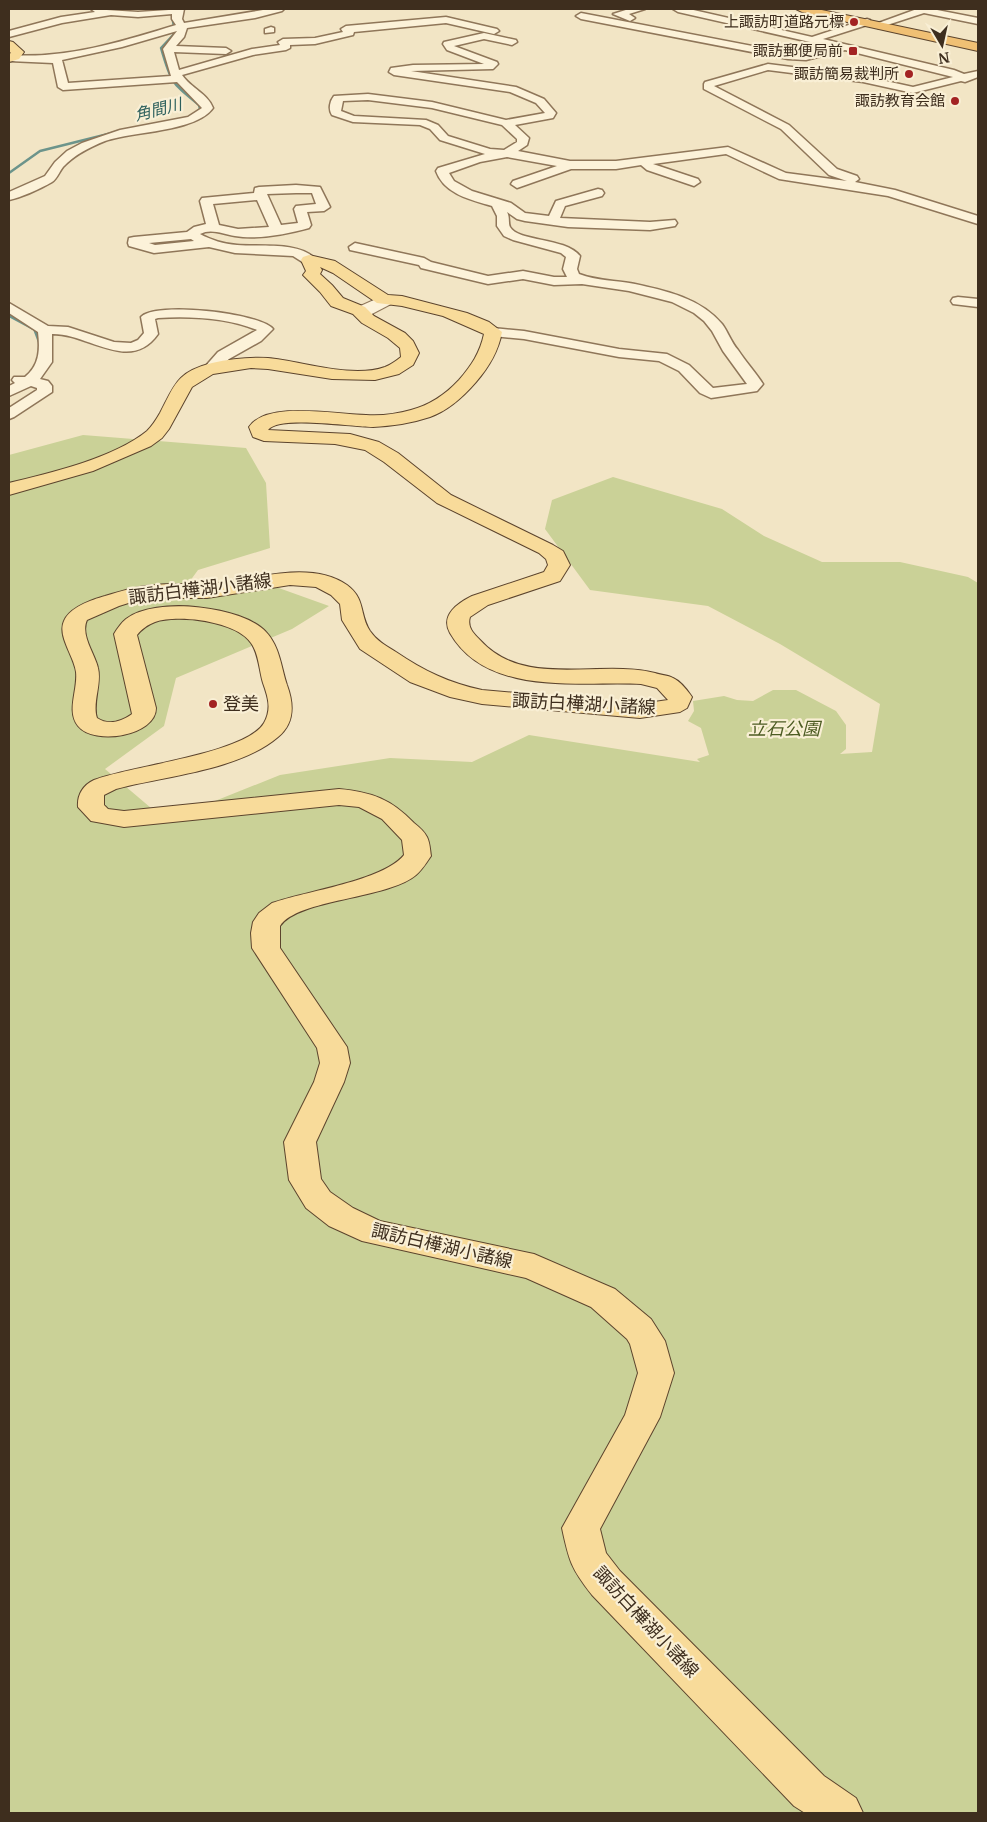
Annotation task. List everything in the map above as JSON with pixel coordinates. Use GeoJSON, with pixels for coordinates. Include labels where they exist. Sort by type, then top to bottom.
{"type":"FeatureCollection","features":[{"type":"Feature","properties":{"kind":"highway"},"geometry":{"type":"LineString","coordinates":[[802,9],[978,47]]}},
{"type":"Feature","properties":{"kind":"main road"},"geometry":{"type":"LineString","coordinates":[[9,45],[18,52],[15,56],[9,58]]}},
{"type":"Feature","properties":{"kind":"main road"},"geometry":{"type":"LineString","coordinates":[[9,489],[34,483],[140,445],[156,433],[184,384],[210,369],[254,363],[345,375],[369,375],[386,372],[402,366],[409,359],[411,352],[408,346],[396,335],[367,319],[362,312],[335,301],[328,290],[311,275],[314,270],[310,266],[309,260],[326,263],[335,267],[385,300],[400,300],[455,316],[480,324],[493,332]]}},
{"type":"Feature","properties":{"kind":"main road","name":"諏訪白樺湖小諸線"},"geometry":{"type":"LineString","coordinates":[[493,332],[489,354],[458,393],[442,404],[417,414],[389,420],[276,418],[261,423],[258,427],[260,434],[264,436],[343,440],[370,445],[391,458],[444,499],[540,545],[555,556],[559,565],[552,576],[475,603],[460,614],[457,620],[458,626],[469,646],[479,656],[501,666],[538,676],[558,678],[618,675],[648,677],[673,687],[680,697],[678,703],[672,707],[640,711],[482,697],[458,692],[418,677],[368,644],[353,620],[351,603],[339,590],[320,581],[290,579],[207,591],[158,591],[137,594],[111,600],[78,616],[74,623],[74,633],[87,669],[84,716],[90,726],[103,729],[116,728],[139,721],[144,716],[144,708],[125,634],[129,626],[140,620],[182,612],[224,618],[244,625],[255,633],[263,642],[282,709],[273,729],[254,743],[209,758],[96,788],[90,796],[91,807],[100,816],[124,819],[339,797],[358,799],[385,808],[400,821],[416,840],[418,856],[410,869],[383,882],[288,906],[270,917],[264,930],[266,948],[332,1047],[335,1063],[329,1082],[300,1142],[305,1180],[318,1200],[341,1217],[374,1232],[427,1242],[534,1268],[604,1298],[639,1329],[647,1341],[656,1373],[642,1417],[581,1528],[588,1560],[606,1583],[809,1791],[841,1813]]}},
{"type":"Feature","properties":{"kind":"street"},"geometry":{"type":"LineString","coordinates":[[95,9],[143,14],[175,10],[176,29]]}},
{"type":"Feature","properties":{"kind":"street"},"geometry":{"type":"LineString","coordinates":[[9,58],[54,59],[81,54],[176,29],[279,9]]}},
{"type":"Feature","properties":{"kind":"street"},"geometry":{"type":"LineString","coordinates":[[640,9],[618,14],[669,28],[662,31]]}},
{"type":"Feature","properties":{"kind":"street"},"geometry":{"type":"LineString","coordinates":[[678,9],[950,72],[978,86]]}},
{"type":"Feature","properties":{"kind":"street"},"geometry":{"type":"LineString","coordinates":[[910,9],[978,21]]}},
{"type":"Feature","properties":{"kind":"street"},"geometry":{"type":"LineString","coordinates":[[812,39],[924,10]]}},
{"type":"Feature","properties":{"kind":"street"},"geometry":{"type":"LineString","coordinates":[[9,34],[61,20],[111,12]]}},
{"type":"Feature","properties":{"kind":"street"},"geometry":{"type":"LineString","coordinates":[[578,12],[718,44],[788,56],[806,57],[844,47]]}},
{"type":"Feature","properties":{"kind":"street"},"geometry":{"type":"LineString","coordinates":[[578,12],[614,27],[718,53]]}},
{"type":"Feature","properties":{"kind":"street"},"geometry":{"type":"LineString","coordinates":[[168,49],[252,52],[282,48],[286,46],[283,42],[328,38],[350,33],[346,30],[385,27],[430,20],[452,21],[494,31],[512,42],[484,36],[448,44],[451,48],[493,64],[489,67],[412,68],[395,70],[394,72],[512,90],[540,101],[551,113],[549,116],[506,123],[440,107],[373,98],[338,98],[335,109],[336,113],[359,120],[416,119],[429,124],[444,138],[489,152],[570,165],[618,167],[728,150],[782,176],[891,192]]}},
{"type":"Feature","properties":{"kind":"street"},"geometry":{"type":"LineString","coordinates":[[168,49],[183,30],[176,29]]}},
{"type":"Feature","properties":{"kind":"street"},"geometry":{"type":"LineString","coordinates":[[328,38],[343,45]]}},
{"type":"Feature","properties":{"kind":"street"},"geometry":{"type":"LineString","coordinates":[[9,196],[46,182],[55,168],[67,158],[97,141],[139,130],[196,119],[204,114],[208,108],[206,103],[173,78],[168,49]]}},
{"type":"Feature","properties":{"kind":"street"},"geometry":{"type":"LineString","coordinates":[[54,59],[58,61],[62,87],[173,78],[252,52]]}},
{"type":"Feature","properties":{"kind":"street"},"geometry":{"type":"LineString","coordinates":[[978,74],[965,79],[912,90],[863,79],[768,67],[740,70],[709,84],[708,87],[785,127],[833,172],[886,189],[916,202],[978,220]]}},
{"type":"Feature","properties":{"kind":"street"},"geometry":{"type":"LineString","coordinates":[[404,84],[418,82],[449,86]]}},
{"type":"Feature","properties":{"kind":"street"},"geometry":{"type":"LineString","coordinates":[[373,98],[378,90],[382,88]]}},
{"type":"Feature","properties":{"kind":"street"},"geometry":{"type":"LineString","coordinates":[[416,119],[427,114],[437,115],[462,120],[467,126]]}},
{"type":"Feature","properties":{"kind":"street"},"geometry":{"type":"LineString","coordinates":[[506,123],[528,141],[506,154],[478,159],[451,167],[442,171],[442,175],[453,186],[507,207],[522,216],[568,223],[650,226],[671,223]]}},
{"type":"Feature","properties":{"kind":"street"},"geometry":{"type":"LineString","coordinates":[[454,154],[478,159]]}},
{"type":"Feature","properties":{"kind":"street"},"geometry":{"type":"LineString","coordinates":[[645,162],[652,168],[694,182]]}},
{"type":"Feature","properties":{"kind":"street"},"geometry":{"type":"LineString","coordinates":[[516,184],[570,165]]}},
{"type":"Feature","properties":{"kind":"street"},"geometry":{"type":"LineString","coordinates":[[451,167],[471,178],[453,186]]}},
{"type":"Feature","properties":{"kind":"street"},"geometry":{"type":"LineString","coordinates":[[192,235],[196,230],[213,227],[238,233],[277,230],[305,225],[300,209],[324,206],[316,190],[259,191],[277,230]]}},
{"type":"Feature","properties":{"kind":"street"},"geometry":{"type":"LineString","coordinates":[[552,220],[560,204],[598,193]]}},
{"type":"Feature","properties":{"kind":"street"},"geometry":{"type":"LineString","coordinates":[[213,227],[206,201],[262,196]]}},
{"type":"Feature","properties":{"kind":"street"},"geometry":{"type":"LineString","coordinates":[[498,205],[503,216],[501,224],[503,230],[510,235],[550,245],[570,253],[573,256],[570,269],[573,276],[581,280]]}},
{"type":"Feature","properties":{"kind":"street"},"geometry":{"type":"LineString","coordinates":[[209,243],[154,249],[134,243],[134,241],[192,235],[209,243],[241,250],[296,252],[309,260]]}},
{"type":"Feature","properties":{"kind":"street"},"geometry":{"type":"LineString","coordinates":[[424,262],[431,246]]}},
{"type":"Feature","properties":{"kind":"street"},"geometry":{"type":"LineString","coordinates":[[355,247],[424,262],[426,265],[488,280],[523,276],[560,281],[581,280],[660,294],[691,306],[713,322],[725,338],[731,352],[756,384],[752,388],[711,393],[705,390],[684,368],[662,357],[619,353],[524,335],[493,332]]}},
{"type":"Feature","properties":{"kind":"street"},"geometry":{"type":"LineString","coordinates":[[362,312],[385,300]]}},
{"type":"Feature","properties":{"kind":"street"},"geometry":{"type":"LineString","coordinates":[[958,301],[978,303]]}},
{"type":"Feature","properties":{"kind":"street"},"geometry":{"type":"LineString","coordinates":[[9,308],[45,330],[65,330],[93,341],[134,347],[146,341],[152,334],[148,317],[158,313],[168,312],[239,320],[266,329],[258,337],[225,354],[214,362],[210,369]]}},
{"type":"Feature","properties":{"kind":"street"},"geometry":{"type":"LineString","coordinates":[[18,382],[44,364],[47,350],[45,330]]}},
{"type":"Feature","properties":{"kind":"street"},"geometry":{"type":"LineString","coordinates":[[9,414],[44,392],[45,386],[43,384],[18,382]]}},
{"type":"Feature","properties":{"kind":"green space","name":"立石公園"},"geometry":{"type":"Polygon","coordinates":[[[83,435],[246,448],[266,483],[270,548],[198,570],[179,596],[276,587],[329,606],[292,629],[176,678],[164,726],[105,769],[151,808],[205,805],[280,775],[390,758],[472,762],[529,735],[700,762],[697,759],[709,755],[701,728],[688,721],[694,711],[693,701],[724,696],[737,700],[753,701],[773,690],[796,690],[836,711],[846,725],[846,749],[840,754],[872,752],[880,704],[780,644],[708,606],[590,590],[545,529],[552,500],[613,477],[722,509],[764,536],[822,562],[900,562],[968,577],[978,583],[978,1813],[9,1813],[9,455],[83,435]]]}},
{"type":"Feature","properties":{"kind":"waterway","name":"角間川"},"geometry":{"type":"LineString","coordinates":[[171,9],[175,33],[161,48],[173,81],[199,105],[200,109],[194,115]]}},
{"type":"Feature","properties":{"kind":"waterway","name":"角間川"},"geometry":{"type":"LineString","coordinates":[[9,173],[40,151],[112,133]]}},
{"type":"Feature","properties":{"kind":"waterway","name":"角間川"},"geometry":{"type":"LineString","coordinates":[[9,315],[35,329],[41,345]]}},
{"type":"Feature","properties":{"kind":"place","name":"上諏訪町道路元標"},"geometry":{"type":"Point","coordinates":[854,22]}},
{"type":"Feature","properties":{"kind":"place","name":"諏訪郵便局前"},"geometry":{"type":"Point","coordinates":[853,51]}},
{"type":"Feature","properties":{"kind":"place","name":"諏訪簡易裁判所"},"geometry":{"type":"Point","coordinates":[909,74]}},
{"type":"Feature","properties":{"kind":"place","name":"諏訪教育会館"},"geometry":{"type":"Point","coordinates":[955,101]}},
{"type":"Feature","properties":{"kind":"place","name":"登美"},"geometry":{"type":"Point","coordinates":[213,704]}}]}
